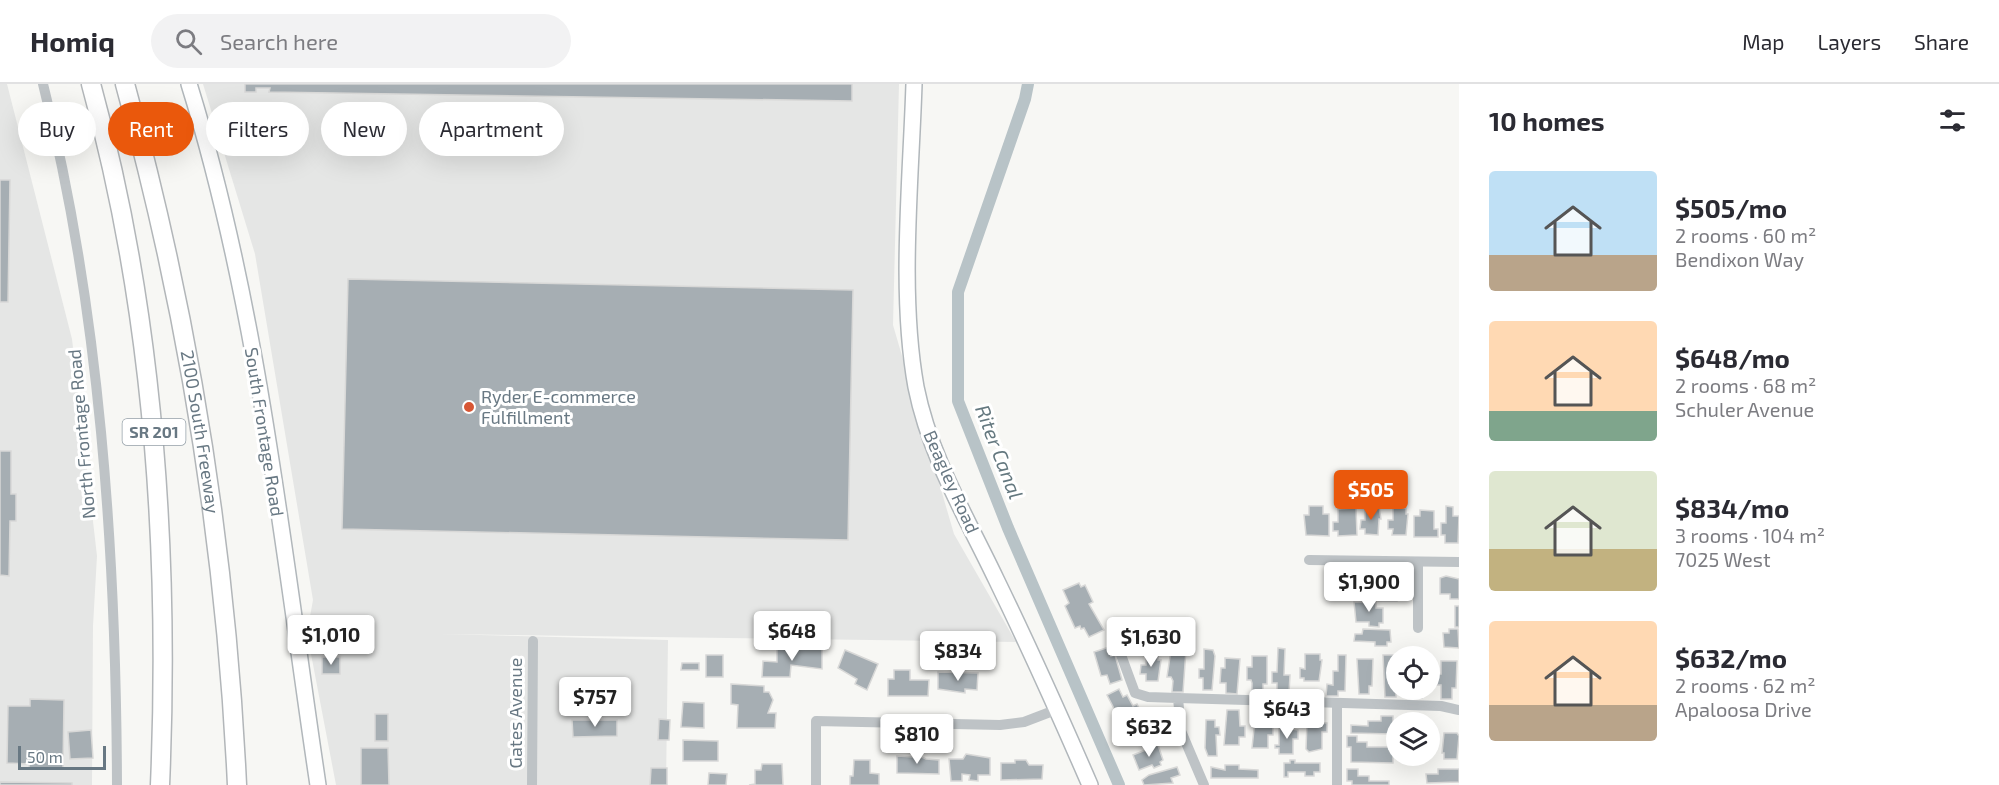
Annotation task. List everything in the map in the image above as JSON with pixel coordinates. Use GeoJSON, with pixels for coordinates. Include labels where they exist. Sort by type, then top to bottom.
{"type":"FeatureCollection","features":[{"type":"Feature","properties":{"kind":"highway","name":"SR 201"},"geometry":{"type":"LineString","coordinates":[[92,84],[116,177],[134,268],[156,446],[163,573],[160,785]]}},
{"type":"Feature","properties":{"kind":"highway","name":"2100 South Freeway"},"geometry":{"type":"LineString","coordinates":[[125,84],[162,228],[199,419],[221,573],[237,785]]}},
{"type":"Feature","properties":{"kind":"street","name":"North Frontage Road"},"geometry":{"type":"LineString","coordinates":[[43,84],[57,140],[88,320],[112,571],[116,654],[117,785]]}},
{"type":"Feature","properties":{"kind":"street","name":"South Frontage Road"},"geometry":{"type":"LineString","coordinates":[[189,84],[230,245],[261,406],[318,785]]}},
{"type":"Feature","properties":{"kind":"street","name":"Beagley Road"},"geometry":{"type":"LineString","coordinates":[[914,84],[908,304],[910,347],[921,408],[944,476],[1058,709],[1090,785]]}},
{"type":"Feature","properties":{"kind":"street"},"geometry":{"type":"LineString","coordinates":[[1309,560],[1459,562]]}},
{"type":"Feature","properties":{"kind":"street"},"geometry":{"type":"LineString","coordinates":[[1418,562],[1418,627]]}},
{"type":"Feature","properties":{"kind":"street","name":"Gates Avenue"},"geometry":{"type":"LineString","coordinates":[[532,785],[533,641]]}},
{"type":"Feature","properties":{"kind":"street"},"geometry":{"type":"LineString","coordinates":[[1118,644],[1135,693],[1148,698],[1441,706],[1459,711]]}},
{"type":"Feature","properties":{"kind":"street"},"geometry":{"type":"LineString","coordinates":[[1178,698],[1179,726],[1204,785]]}},
{"type":"Feature","properties":{"kind":"street"},"geometry":{"type":"LineString","coordinates":[[1337,704],[1337,785]]}},
{"type":"Feature","properties":{"kind":"street"},"geometry":{"type":"LineString","coordinates":[[816,785],[816,722],[1000,725],[1024,722],[1058,709]]}},
{"type":"Feature","properties":{"kind":"shaded area"},"geometry":{"type":"Polygon","coordinates":[[[0,84],[7,84],[18,127],[18,156],[25,156],[72,339],[97,556],[93,626],[92,785],[0,785],[0,84]]]}},
{"type":"Feature","properties":{"kind":"shaded area"},"geometry":{"type":"Polygon","coordinates":[[[203,84],[899,84],[893,325],[954,534],[1016,642],[440,634],[668,640],[666,785],[336,785],[307,633],[313,600],[255,254],[225,156],[309,156],[309,102],[209,102],[203,84]]]}},
{"type":"Feature","properties":{"kind":"building"},"geometry":{"type":"Polygon","coordinates":[[[245,84],[852,84],[852,101],[269,92],[270,88],[256,88],[256,92],[245,92],[245,84]]]}},
{"type":"Feature","properties":{"kind":"building"},"geometry":{"type":"Polygon","coordinates":[[[0,180],[10,180],[8,302],[0,302],[0,180]]]}},
{"type":"Feature","properties":{"kind":"building"},"geometry":{"type":"Polygon","coordinates":[[[348,279],[853,290],[848,540],[342,529],[348,279]]]}},
{"type":"Feature","properties":{"kind":"building"},"geometry":{"type":"Polygon","coordinates":[[[0,451],[11,451],[11,494],[16,494],[16,521],[10,521],[9,576],[0,575],[0,451]]]}},
{"type":"Feature","properties":{"kind":"building"},"geometry":{"type":"Polygon","coordinates":[[[1309,506],[1323,506],[1323,514],[1329,514],[1329,536],[1306,535],[1304,515],[1309,515],[1309,506]]]}},
{"type":"Feature","properties":{"kind":"building"},"geometry":{"type":"Polygon","coordinates":[[[1446,506],[1453,507],[1453,516],[1459,516],[1458,543],[1445,543],[1445,535],[1441,535],[1441,523],[1446,523],[1446,506]]]}},
{"type":"Feature","properties":{"kind":"building"},"geometry":{"type":"Polygon","coordinates":[[[1365,507],[1379,507],[1381,519],[1379,519],[1378,535],[1365,534],[1365,529],[1360,529],[1361,520],[1365,520],[1365,507]]]}},
{"type":"Feature","properties":{"kind":"building"},"geometry":{"type":"Polygon","coordinates":[[[1356,508],[1357,535],[1338,536],[1338,531],[1333,531],[1333,522],[1338,522],[1338,509],[1356,508]]]}},
{"type":"Feature","properties":{"kind":"building"},"geometry":{"type":"Polygon","coordinates":[[[1393,508],[1406,508],[1406,514],[1408,514],[1406,535],[1392,535],[1393,529],[1388,529],[1388,520],[1393,520],[1393,508]]]}},
{"type":"Feature","properties":{"kind":"building"},"geometry":{"type":"Polygon","coordinates":[[[1420,510],[1434,511],[1434,529],[1438,529],[1438,537],[1414,537],[1414,516],[1420,516],[1420,510]]]}},
{"type":"Feature","properties":{"kind":"building"},"geometry":{"type":"Polygon","coordinates":[[[1368,575],[1397,578],[1397,601],[1379,601],[1369,599],[1369,594],[1354,594],[1354,578],[1368,578],[1368,575]]]}},
{"type":"Feature","properties":{"kind":"building"},"geometry":{"type":"Polygon","coordinates":[[[1446,576],[1459,579],[1459,599],[1450,599],[1450,594],[1440,594],[1440,578],[1446,576]]]}},
{"type":"Feature","properties":{"kind":"building"},"geometry":{"type":"Polygon","coordinates":[[[1079,583],[1081,587],[1085,585],[1093,602],[1089,604],[1104,630],[1089,637],[1084,628],[1081,629],[1080,626],[1075,628],[1065,606],[1069,603],[1063,590],[1079,583]]]}},
{"type":"Feature","properties":{"kind":"building"},"geometry":{"type":"Polygon","coordinates":[[[1354,602],[1376,602],[1376,608],[1383,608],[1383,623],[1379,623],[1379,627],[1369,626],[1369,622],[1356,622],[1354,602]]]}},
{"type":"Feature","properties":{"kind":"building"},"geometry":{"type":"Polygon","coordinates":[[[1455,606],[1459,606],[1459,627],[1455,627],[1455,606]]]}},
{"type":"Feature","properties":{"kind":"building"},"geometry":{"type":"Polygon","coordinates":[[[1363,629],[1390,630],[1391,642],[1387,642],[1387,646],[1375,646],[1375,642],[1354,641],[1355,634],[1362,634],[1363,629]]]}},
{"type":"Feature","properties":{"kind":"building"},"geometry":{"type":"Polygon","coordinates":[[[1449,629],[1458,629],[1459,648],[1444,647],[1443,633],[1449,633],[1449,629]]]}},
{"type":"Feature","properties":{"kind":"building"},"geometry":{"type":"Polygon","coordinates":[[[1109,647],[1111,656],[1115,655],[1122,680],[1110,684],[1107,675],[1101,676],[1094,652],[1109,647]]]}},
{"type":"Feature","properties":{"kind":"building"},"geometry":{"type":"Polygon","coordinates":[[[777,648],[822,649],[822,669],[791,665],[790,677],[762,677],[763,661],[777,662],[777,648]]]}},
{"type":"Feature","properties":{"kind":"building"},"geometry":{"type":"Polygon","coordinates":[[[1278,648],[1285,649],[1284,675],[1290,675],[1289,693],[1277,693],[1277,683],[1272,683],[1272,672],[1277,672],[1278,648]]]}},
{"type":"Feature","properties":{"kind":"building"},"geometry":{"type":"Polygon","coordinates":[[[1204,649],[1213,650],[1215,656],[1212,690],[1203,690],[1203,678],[1199,678],[1199,669],[1204,669],[1204,649]]]}},
{"type":"Feature","properties":{"kind":"building"},"geometry":{"type":"Polygon","coordinates":[[[845,650],[878,664],[867,690],[855,684],[857,679],[838,668],[845,650]]]}},
{"type":"Feature","properties":{"kind":"building"},"geometry":{"type":"Polygon","coordinates":[[[1171,650],[1186,650],[1183,692],[1172,692],[1173,681],[1171,677],[1167,677],[1171,650]]]}},
{"type":"Feature","properties":{"kind":"building"},"geometry":{"type":"Polygon","coordinates":[[[1305,654],[1320,654],[1320,660],[1322,660],[1319,681],[1304,681],[1304,678],[1300,678],[1300,668],[1305,669],[1305,654]]]}},
{"type":"Feature","properties":{"kind":"building"},"geometry":{"type":"Polygon","coordinates":[[[706,655],[723,655],[723,677],[706,677],[706,655]]]}},
{"type":"Feature","properties":{"kind":"building"},"geometry":{"type":"Polygon","coordinates":[[[1146,655],[1158,655],[1158,660],[1161,660],[1158,681],[1146,681],[1146,674],[1140,674],[1141,665],[1146,665],[1146,655]]]}},
{"type":"Feature","properties":{"kind":"building"},"geometry":{"type":"Polygon","coordinates":[[[1338,655],[1346,655],[1345,691],[1338,691],[1338,696],[1326,696],[1327,684],[1333,685],[1333,671],[1338,671],[1338,655]]]}},
{"type":"Feature","properties":{"kind":"building"},"geometry":{"type":"Polygon","coordinates":[[[1383,655],[1386,655],[1385,697],[1383,655]]]}},
{"type":"Feature","properties":{"kind":"building"},"geometry":{"type":"Polygon","coordinates":[[[1252,656],[1267,656],[1267,684],[1263,684],[1263,694],[1252,694],[1251,680],[1247,680],[1247,667],[1252,667],[1252,656]]]}},
{"type":"Feature","properties":{"kind":"building"},"geometry":{"type":"Polygon","coordinates":[[[322,657],[340,657],[340,674],[322,674],[322,657]]]}},
{"type":"Feature","properties":{"kind":"building"},"geometry":{"type":"Polygon","coordinates":[[[1225,658],[1240,659],[1237,694],[1226,693],[1226,683],[1220,683],[1221,668],[1225,668],[1225,658]]]}},
{"type":"Feature","properties":{"kind":"building"},"geometry":{"type":"Polygon","coordinates":[[[1357,659],[1373,659],[1372,686],[1369,686],[1369,694],[1359,694],[1357,659]]]}},
{"type":"Feature","properties":{"kind":"building"},"geometry":{"type":"Polygon","coordinates":[[[1441,661],[1457,661],[1456,688],[1452,688],[1452,699],[1441,699],[1441,661]]]}},
{"type":"Feature","properties":{"kind":"building"},"geometry":{"type":"Polygon","coordinates":[[[682,663],[699,663],[699,670],[681,670],[682,663]]]}},
{"type":"Feature","properties":{"kind":"building"},"geometry":{"type":"Polygon","coordinates":[[[894,670],[910,670],[910,680],[929,680],[928,696],[888,696],[888,679],[894,679],[894,670]]]}},
{"type":"Feature","properties":{"kind":"building"},"geometry":{"type":"Polygon","coordinates":[[[938,672],[978,673],[977,690],[965,689],[965,693],[938,689],[938,672]]]}},
{"type":"Feature","properties":{"kind":"building"},"geometry":{"type":"Polygon","coordinates":[[[731,684],[764,686],[764,692],[769,692],[773,700],[768,713],[776,713],[775,728],[737,728],[738,705],[731,704],[731,684]]]}},
{"type":"Feature","properties":{"kind":"building"},"geometry":{"type":"Polygon","coordinates":[[[1119,689],[1123,697],[1127,695],[1133,706],[1137,704],[1140,710],[1120,720],[1107,695],[1119,689]]]}},
{"type":"Feature","properties":{"kind":"building"},"geometry":{"type":"Polygon","coordinates":[[[30,699],[64,700],[63,769],[29,769],[29,764],[7,763],[8,706],[30,706],[30,699]]]}},
{"type":"Feature","properties":{"kind":"building"},"geometry":{"type":"Polygon","coordinates":[[[683,702],[704,703],[704,728],[681,727],[683,702]]]}},
{"type":"Feature","properties":{"kind":"building"},"geometry":{"type":"Polygon","coordinates":[[[1227,710],[1239,710],[1240,726],[1245,726],[1245,737],[1239,737],[1239,745],[1224,745],[1227,710]]]}},
{"type":"Feature","properties":{"kind":"building"},"geometry":{"type":"Polygon","coordinates":[[[1256,710],[1266,710],[1266,721],[1273,723],[1273,735],[1268,735],[1268,748],[1252,748],[1256,710]]]}},
{"type":"Feature","properties":{"kind":"building"},"geometry":{"type":"Polygon","coordinates":[[[375,714],[388,714],[388,741],[375,741],[375,714]]]}},
{"type":"Feature","properties":{"kind":"building"},"geometry":{"type":"Polygon","coordinates":[[[1145,716],[1153,735],[1145,739],[1143,736],[1130,743],[1122,728],[1145,716]]]}},
{"type":"Feature","properties":{"kind":"building"},"geometry":{"type":"Polygon","coordinates":[[[1381,716],[1386,716],[1386,734],[1351,733],[1351,725],[1368,726],[1368,721],[1381,721],[1381,716]]]}},
{"type":"Feature","properties":{"kind":"building"},"geometry":{"type":"Polygon","coordinates":[[[659,719],[670,720],[669,740],[658,740],[659,719]]]}},
{"type":"Feature","properties":{"kind":"building"},"geometry":{"type":"Polygon","coordinates":[[[572,720],[617,720],[617,736],[573,737],[572,720]]]}},
{"type":"Feature","properties":{"kind":"building"},"geometry":{"type":"Polygon","coordinates":[[[1206,720],[1215,720],[1215,727],[1219,727],[1220,735],[1216,735],[1217,756],[1208,756],[1205,748],[1206,720]]]}},
{"type":"Feature","properties":{"kind":"building"},"geometry":{"type":"Polygon","coordinates":[[[1307,722],[1327,723],[1327,732],[1322,732],[1322,749],[1309,752],[1306,749],[1307,722]]]}},
{"type":"Feature","properties":{"kind":"building"},"geometry":{"type":"Polygon","coordinates":[[[1279,727],[1298,730],[1298,739],[1293,739],[1293,754],[1279,754],[1279,748],[1275,748],[1275,745],[1279,745],[1279,727]]]}},
{"type":"Feature","properties":{"kind":"building"},"geometry":{"type":"Polygon","coordinates":[[[91,730],[93,758],[70,759],[68,732],[91,730]]]}},
{"type":"Feature","properties":{"kind":"building"},"geometry":{"type":"Polygon","coordinates":[[[1444,733],[1457,733],[1459,736],[1457,759],[1444,759],[1444,753],[1442,753],[1444,733]]]}},
{"type":"Feature","properties":{"kind":"building"},"geometry":{"type":"Polygon","coordinates":[[[1347,736],[1357,736],[1357,742],[1367,742],[1367,747],[1386,747],[1386,763],[1351,762],[1351,747],[1347,747],[1347,736]]]}},
{"type":"Feature","properties":{"kind":"building"},"geometry":{"type":"Polygon","coordinates":[[[683,740],[718,741],[718,761],[683,761],[683,740]]]}},
{"type":"Feature","properties":{"kind":"building"},"geometry":{"type":"Polygon","coordinates":[[[1158,745],[1163,760],[1160,762],[1161,765],[1154,768],[1152,765],[1139,770],[1133,755],[1158,745]]]}},
{"type":"Feature","properties":{"kind":"building"},"geometry":{"type":"Polygon","coordinates":[[[361,748],[388,748],[389,785],[361,785],[361,748]]]}},
{"type":"Feature","properties":{"kind":"building"},"geometry":{"type":"Polygon","coordinates":[[[913,753],[926,759],[939,760],[939,774],[897,773],[897,756],[913,757],[913,753]]]}},
{"type":"Feature","properties":{"kind":"building"},"geometry":{"type":"Polygon","coordinates":[[[966,754],[990,758],[990,775],[978,775],[978,781],[969,780],[970,775],[962,774],[962,781],[951,781],[949,759],[963,759],[966,754]]]}},
{"type":"Feature","properties":{"kind":"building"},"geometry":{"type":"Polygon","coordinates":[[[854,760],[870,760],[870,773],[879,774],[879,785],[850,785],[854,760]]]}},
{"type":"Feature","properties":{"kind":"building"},"geometry":{"type":"Polygon","coordinates":[[[1015,760],[1026,760],[1029,765],[1043,765],[1042,779],[1001,780],[1001,763],[1015,763],[1015,760]]]}},
{"type":"Feature","properties":{"kind":"building"},"geometry":{"type":"Polygon","coordinates":[[[1290,760],[1295,760],[1295,763],[1320,763],[1320,772],[1314,772],[1314,776],[1305,776],[1305,772],[1288,772],[1288,777],[1284,777],[1284,763],[1290,763],[1290,760]]]}},
{"type":"Feature","properties":{"kind":"building"},"geometry":{"type":"Polygon","coordinates":[[[762,764],[782,764],[783,785],[749,785],[755,784],[755,770],[761,770],[762,764]]]}},
{"type":"Feature","properties":{"kind":"building"},"geometry":{"type":"Polygon","coordinates":[[[1225,765],[1239,765],[1239,769],[1258,770],[1258,778],[1211,778],[1211,767],[1225,770],[1225,765]]]}},
{"type":"Feature","properties":{"kind":"building"},"geometry":{"type":"Polygon","coordinates":[[[1177,767],[1180,775],[1171,778],[1173,783],[1144,785],[1142,780],[1149,775],[1177,767]]]}},
{"type":"Feature","properties":{"kind":"building"},"geometry":{"type":"Polygon","coordinates":[[[651,768],[667,768],[667,785],[650,785],[651,768]]]}},
{"type":"Feature","properties":{"kind":"building"},"geometry":{"type":"Polygon","coordinates":[[[1347,769],[1358,769],[1358,776],[1369,776],[1369,781],[1389,781],[1389,785],[1352,785],[1352,781],[1347,781],[1347,769]]]}},
{"type":"Feature","properties":{"kind":"building"},"geometry":{"type":"Polygon","coordinates":[[[1438,769],[1459,769],[1459,782],[1427,783],[1426,774],[1438,774],[1438,769]]]}},
{"type":"Feature","properties":{"kind":"building"},"geometry":{"type":"Polygon","coordinates":[[[709,773],[727,774],[726,785],[708,785],[709,773]]]}},
{"type":"Feature","properties":{"kind":"building"},"geometry":{"type":"Polygon","coordinates":[[[0,782],[72,783],[72,785],[0,785],[0,782]]]}},
{"type":"Feature","properties":{"kind":"waterway","name":"Riter Canal"},"geometry":{"type":"LineString","coordinates":[[1028,84],[1025,99],[958,292],[958,401],[1008,528],[1119,785]]}},
{"type":"Feature","properties":{"kind":"place","name":"Ryder E-commerce Fulfillment"},"geometry":{"type":"Point","coordinates":[469,407]}}]}
